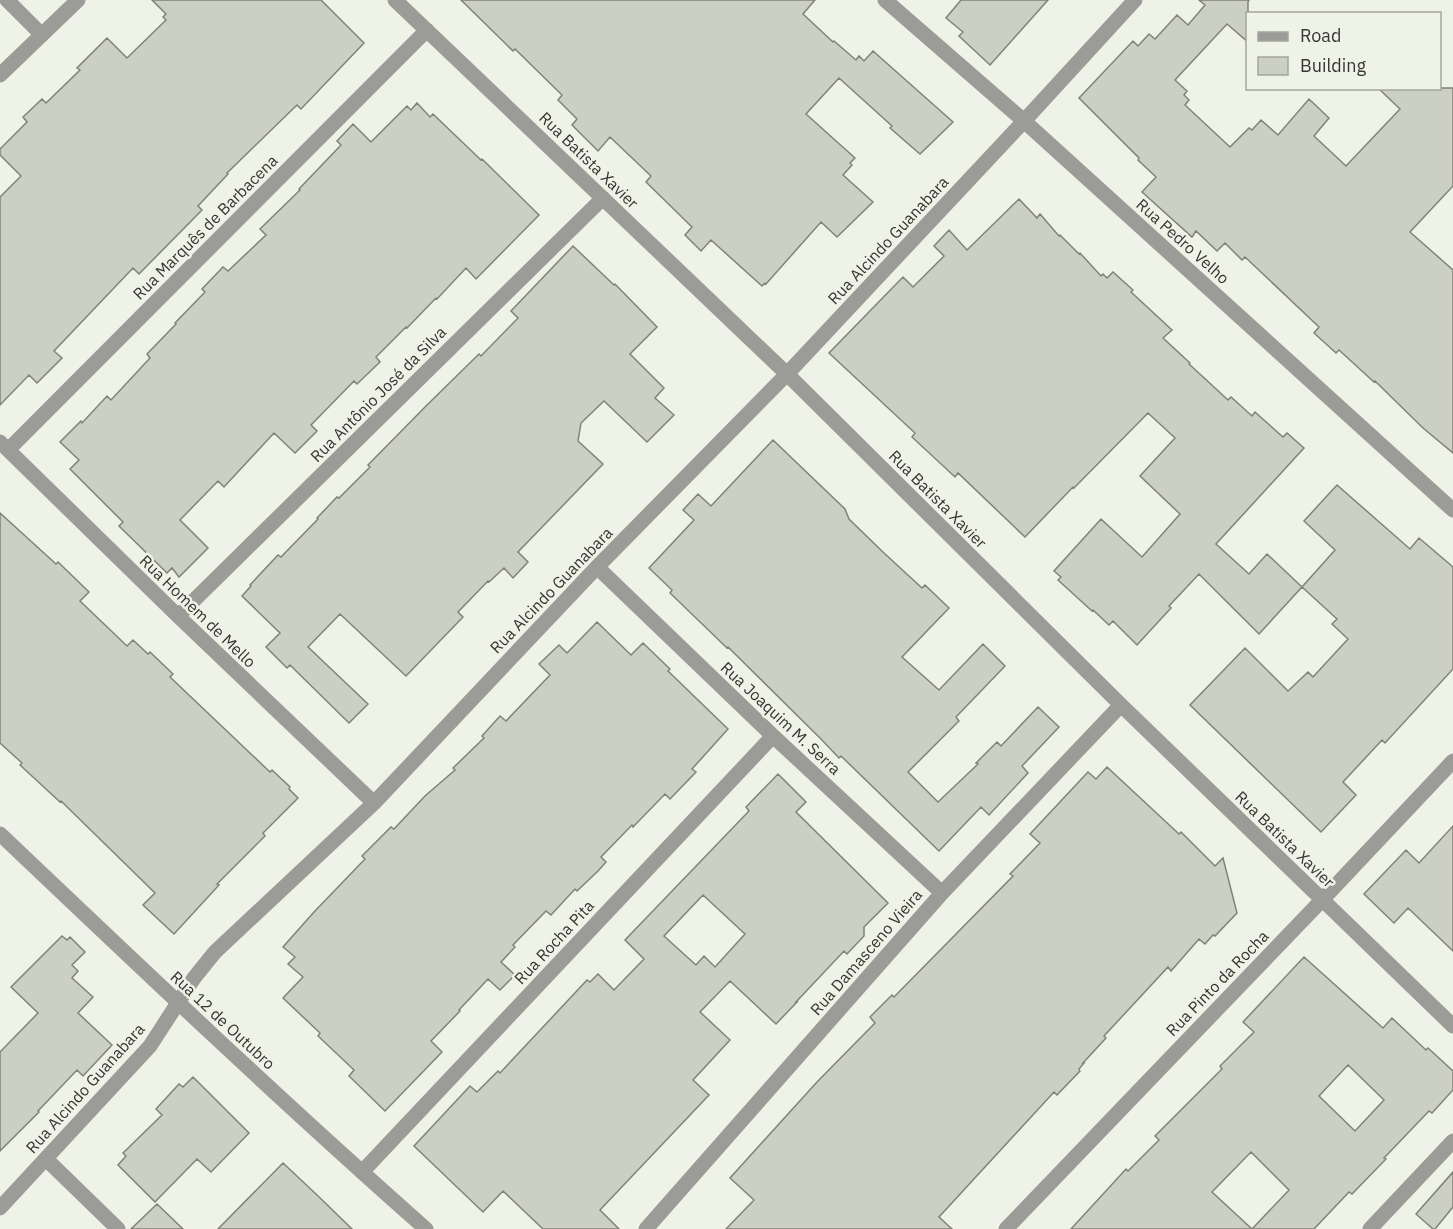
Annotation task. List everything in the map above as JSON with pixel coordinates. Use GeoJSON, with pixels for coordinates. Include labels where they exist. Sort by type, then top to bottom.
{"type":"FeatureCollection","features":[{"type":"Feature","properties":{"kind":"street"},"geometry":{"type":"LineString","coordinates":[[7,0],[42,35]]}},
{"type":"Feature","properties":{"kind":"street"},"geometry":{"type":"LineString","coordinates":[[0,75],[78,0]]}},
{"type":"Feature","properties":{"kind":"street","name":"Rua Batista Xavier"},"geometry":{"type":"LineString","coordinates":[[394,0],[787,374],[1121,705],[1453,1026]]}},
{"type":"Feature","properties":{"kind":"street","name":"Rua Pedro Velho"},"geometry":{"type":"LineString","coordinates":[[885,0],[1024,121],[1453,510]]}},
{"type":"Feature","properties":{"kind":"street","name":"Rua Alcindo Guanabara"},"geometry":{"type":"LineString","coordinates":[[0,1208],[150,1046],[194,978],[215,952],[374,803],[597,567],[787,374],[1135,0]]}},
{"type":"Feature","properties":{"kind":"street","name":"Rua Marquês de Barbacena"},"geometry":{"type":"LineString","coordinates":[[4,446],[427,30]]}},
{"type":"Feature","properties":{"kind":"street","name":"Rua Antônio José da Silva"},"geometry":{"type":"LineString","coordinates":[[178,616],[603,198]]}},
{"type":"Feature","properties":{"kind":"street","name":"Rua Homem de Mello"},"geometry":{"type":"LineString","coordinates":[[4,446],[374,803]]}},
{"type":"Feature","properties":{"kind":"street","name":"Rua Joaquim M. Serra"},"geometry":{"type":"LineString","coordinates":[[597,567],[773,736],[942,893]]}},
{"type":"Feature","properties":{"kind":"street","name":"Rua Damasceno Vieira"},"geometry":{"type":"LineString","coordinates":[[646,1229],[942,893],[1121,705]]}},
{"type":"Feature","properties":{"kind":"street","name":"Rua Rocha Pita"},"geometry":{"type":"LineString","coordinates":[[362,1172],[773,736]]}},
{"type":"Feature","properties":{"kind":"street","name":"Rua Pinto da Rocha"},"geometry":{"type":"LineString","coordinates":[[1006,1229],[1453,761]]}},
{"type":"Feature","properties":{"kind":"street","name":"Rua 12 de Outubro"},"geometry":{"type":"LineString","coordinates":[[0,834],[178,1003],[426,1229]]}},
{"type":"Feature","properties":{"kind":"street"},"geometry":{"type":"LineString","coordinates":[[1370,1229],[1453,1142]]}},
{"type":"Feature","properties":{"kind":"street"},"geometry":{"type":"LineString","coordinates":[[45,1159],[118,1229]]}},
{"type":"Feature","properties":{"kind":"building"},"geometry":{"type":"Polygon","coordinates":[[[152,0],[321,0],[364,43],[301,109],[297,105],[227,173],[198,206],[202,210],[139,274],[133,268],[54,351],[62,358],[37,383],[29,375],[0,405],[0,197],[21,176],[0,155],[0,149],[27,122],[23,117],[42,99],[46,103],[80,70],[77,68],[107,38],[127,58],[166,20],[163,17],[166,14],[152,0]]]}},
{"type":"Feature","properties":{"kind":"building"},"geometry":{"type":"Polygon","coordinates":[[[461,0],[815,0],[803,14],[833,42],[856,60],[859,56],[864,61],[873,51],[953,122],[920,154],[839,78],[806,114],[855,158],[843,175],[873,202],[837,237],[821,222],[762,286],[711,240],[701,251],[685,235],[692,227],[646,182],[651,176],[610,137],[598,151],[572,125],[577,119],[558,100],[562,95],[461,0]]]}},
{"type":"Feature","properties":{"kind":"building"},"geometry":{"type":"Polygon","coordinates":[[[961,0],[1048,0],[990,65],[959,36],[963,32],[946,18],[961,0]]]}},
{"type":"Feature","properties":{"kind":"building"},"geometry":{"type":"Polygon","coordinates":[[[1199,0],[1249,0],[1248,12],[1246,12],[1246,40],[1227,24],[1175,80],[1187,91],[1184,95],[1189,100],[1185,105],[1230,147],[1249,128],[1252,130],[1261,120],[1278,135],[1309,99],[1329,118],[1314,136],[1346,166],[1400,109],[1380,90],[1453,88],[1453,186],[1410,232],[1453,270],[1453,453],[1423,428],[1375,381],[1339,350],[1336,353],[1314,333],[1319,327],[1245,257],[1242,260],[1225,243],[1217,251],[1196,231],[1192,237],[1142,192],[1156,177],[1079,98],[1133,41],[1138,46],[1149,34],[1155,39],[1177,15],[1188,25],[1205,5],[1199,0]]]}},
{"type":"Feature","properties":{"kind":"building"},"geometry":{"type":"Polygon","coordinates":[[[417,103],[430,117],[433,114],[539,215],[476,279],[466,268],[376,357],[380,362],[357,384],[354,381],[311,425],[317,431],[295,453],[274,433],[224,487],[218,481],[180,520],[208,548],[179,577],[172,568],[167,573],[119,526],[123,522],[70,469],[79,460],[60,442],[81,421],[82,423],[107,396],[111,400],[150,358],[147,354],[205,292],[202,289],[223,267],[228,271],[266,235],[260,229],[341,145],[337,141],[353,124],[371,142],[407,106],[411,110],[417,103]]]}},
{"type":"Feature","properties":{"kind":"building"},"geometry":{"type":"Polygon","coordinates":[[[1019,199],[1037,218],[1040,214],[1059,236],[1080,253],[1101,276],[1103,274],[1107,278],[1113,272],[1133,290],[1131,292],[1172,330],[1163,338],[1228,400],[1231,397],[1252,416],[1255,412],[1283,437],[1287,433],[1304,448],[1216,544],[1249,574],[1267,554],[1302,587],[1259,634],[1199,574],[1137,645],[1113,621],[1109,625],[1058,580],[1061,577],[1054,571],[1101,519],[1142,557],[1180,514],[1140,476],[1175,438],[1148,413],[1025,537],[958,473],[955,477],[912,437],[915,433],[829,353],[903,277],[913,287],[944,256],[934,246],[949,230],[967,250],[1019,199]]]}},
{"type":"Feature","properties":{"kind":"building"},"geometry":{"type":"Polygon","coordinates":[[[573,246],[657,327],[630,354],[664,388],[655,398],[674,415],[647,442],[604,401],[581,423],[578,441],[603,464],[518,552],[528,562],[513,578],[504,568],[488,581],[458,612],[463,617],[406,676],[340,614],[308,647],[368,704],[349,723],[290,665],[287,668],[266,647],[280,633],[242,596],[278,555],[281,557],[337,497],[339,498],[370,467],[368,465],[427,405],[479,354],[481,356],[518,318],[511,311],[573,246]]]}},
{"type":"Feature","properties":{"kind":"building"},"geometry":{"type":"Polygon","coordinates":[[[773,440],[845,509],[849,519],[884,553],[922,588],[925,585],[949,608],[902,657],[939,690],[983,644],[1005,666],[956,717],[959,721],[908,772],[938,802],[978,764],[976,763],[997,742],[1001,746],[1038,707],[1059,727],[1022,766],[1028,773],[989,815],[981,807],[939,851],[841,756],[839,758],[728,647],[670,593],[672,590],[649,568],[694,520],[683,510],[698,494],[711,506],[773,440]]]}},
{"type":"Feature","properties":{"kind":"building"},"geometry":{"type":"Polygon","coordinates":[[[1337,485],[1410,549],[1419,538],[1453,567],[1453,669],[1385,743],[1382,740],[1343,782],[1356,795],[1321,832],[1190,705],[1245,648],[1288,691],[1308,672],[1313,677],[1348,639],[1332,624],[1337,619],[1302,587],[1335,550],[1304,521],[1337,485]]]}},
{"type":"Feature","properties":{"kind":"building"},"geometry":{"type":"Polygon","coordinates":[[[0,513],[56,564],[58,562],[89,592],[80,601],[127,646],[133,640],[148,654],[150,652],[173,674],[170,677],[270,772],[272,770],[290,787],[289,789],[298,798],[263,833],[265,836],[217,884],[219,885],[174,934],[143,905],[155,893],[61,801],[20,765],[22,763],[0,743],[0,513]]]}},
{"type":"Feature","properties":{"kind":"building"},"geometry":{"type":"Polygon","coordinates":[[[597,622],[631,655],[643,643],[670,669],[668,671],[728,729],[692,769],[696,772],[670,799],[665,794],[601,857],[606,862],[598,871],[577,891],[575,889],[551,915],[546,911],[513,945],[515,947],[501,962],[515,975],[500,990],[488,979],[431,1041],[442,1052],[385,1111],[349,1076],[354,1070],[283,998],[303,977],[288,964],[295,957],[283,947],[365,859],[362,856],[391,827],[394,829],[425,796],[455,770],[453,768],[484,738],[482,736],[500,716],[506,721],[550,675],[539,664],[559,645],[567,653],[597,622]]]}},
{"type":"Feature","properties":{"kind":"building"},"geometry":{"type":"Polygon","coordinates":[[[1107,767],[1179,834],[1181,832],[1215,866],[1223,858],[1237,913],[1205,944],[1199,939],[1171,971],[1168,967],[1104,1036],[1106,1038],[1083,1063],[1080,1071],[1057,1095],[1054,1092],[939,1217],[952,1229],[726,1229],[754,1200],[730,1178],[817,1082],[875,1023],[870,1017],[892,995],[894,997],[1013,876],[1010,874],[1040,843],[1030,834],[1088,772],[1096,779],[1107,767]]]}},
{"type":"Feature","properties":{"kind":"building"},"geometry":{"type":"Polygon","coordinates":[[[778,774],[806,802],[796,812],[888,903],[864,927],[864,936],[847,954],[844,951],[776,1024],[730,981],[700,1012],[730,1040],[693,1080],[709,1095],[600,1210],[619,1229],[543,1229],[503,1191],[483,1212],[414,1146],[470,1086],[477,1092],[498,1071],[500,1073],[587,980],[590,982],[598,974],[614,990],[644,959],[625,940],[749,811],[746,807],[778,774]],[[703,895],[664,936],[696,965],[704,956],[715,967],[745,934],[703,895]]]}},
{"type":"Feature","properties":{"kind":"building"},"geometry":{"type":"Polygon","coordinates":[[[1453,826],[1453,951],[1408,908],[1394,923],[1364,894],[1406,850],[1419,863],[1453,826]]]}},
{"type":"Feature","properties":{"kind":"building"},"geometry":{"type":"Polygon","coordinates":[[[62,936],[67,940],[70,937],[85,952],[72,965],[78,971],[72,978],[93,997],[78,1013],[112,1045],[83,1076],[77,1070],[0,1151],[0,1052],[38,1013],[11,987],[62,936]]]}},
{"type":"Feature","properties":{"kind":"building"},"geometry":{"type":"Polygon","coordinates":[[[1304,957],[1383,1028],[1392,1018],[1426,1050],[1428,1048],[1453,1071],[1453,1090],[1432,1113],[1429,1111],[1352,1194],[1349,1192],[1314,1229],[1252,1229],[1071,1229],[1126,1169],[1128,1171],[1159,1140],[1155,1136],[1222,1069],[1220,1066],[1254,1032],[1243,1022],[1304,957]],[[1348,1065],[1319,1096],[1355,1131],[1384,1100],[1348,1065]],[[1251,1152],[1212,1192],[1252,1229],[1289,1190],[1251,1152]]]}},
{"type":"Feature","properties":{"kind":"building"},"geometry":{"type":"Polygon","coordinates":[[[193,1077],[249,1133],[211,1172],[197,1159],[155,1202],[118,1165],[126,1156],[123,1153],[162,1115],[156,1109],[179,1084],[183,1087],[193,1077]]]}},
{"type":"Feature","properties":{"kind":"building"},"geometry":{"type":"Polygon","coordinates":[[[283,1163],[316,1194],[352,1229],[218,1229],[283,1163]]]}},
{"type":"Feature","properties":{"kind":"building"},"geometry":{"type":"Polygon","coordinates":[[[1453,1172],[1453,1207],[1433,1229],[1416,1214],[1453,1172]]]}},
{"type":"Feature","properties":{"kind":"building"},"geometry":{"type":"Polygon","coordinates":[[[157,1204],[183,1229],[131,1229],[157,1204]]]}}]}
